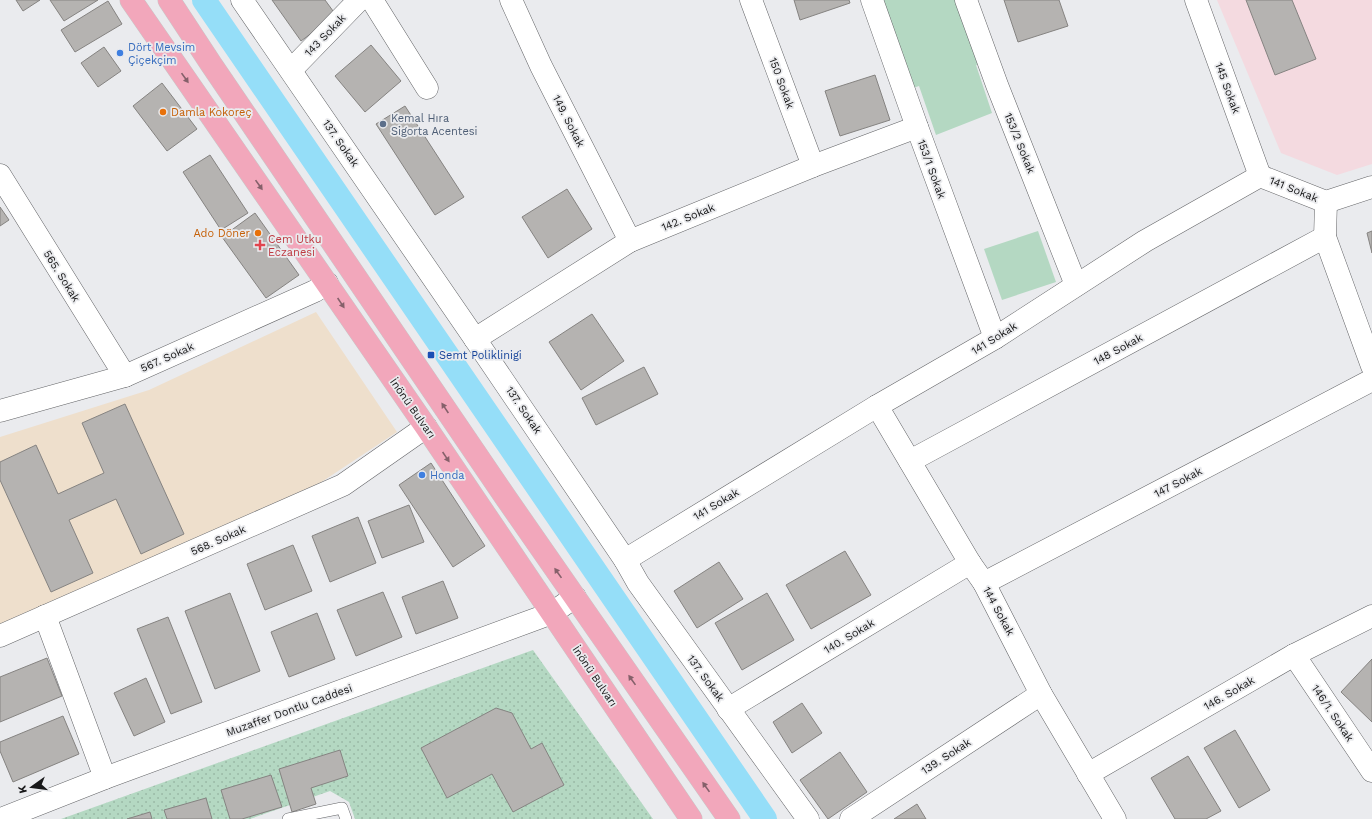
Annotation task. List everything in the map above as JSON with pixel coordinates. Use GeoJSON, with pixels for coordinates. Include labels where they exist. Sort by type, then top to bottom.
{"type":"FeatureCollection","features":[{"type":"Feature","properties":{"kind":"main road","name":"İnönü Bulvarı"},"geometry":{"type":"LineString","coordinates":[[130,0],[426,427],[691,819]]}},
{"type":"Feature","properties":{"kind":"main road"},"geometry":{"type":"LineString","coordinates":[[169,0],[272,154],[729,819]]}},
{"type":"Feature","properties":{"kind":"street","name":"137. Sokak"},"geometry":{"type":"LineString","coordinates":[[242,0],[475,339],[625,560],[638,583],[808,819]]}},
{"type":"Feature","properties":{"kind":"street","name":"143 Sokak"},"geometry":{"type":"LineString","coordinates":[[291,70],[359,0]]}},
{"type":"Feature","properties":{"kind":"street"},"geometry":{"type":"LineString","coordinates":[[372,0],[427,88]]}},
{"type":"Feature","properties":{"kind":"street","name":"149. Sokak"},"geometry":{"type":"LineString","coordinates":[[511,0],[541,66],[630,241]]}},
{"type":"Feature","properties":{"kind":"street","name":"150 Sokak"},"geometry":{"type":"LineString","coordinates":[[751,0],[812,166]]}},
{"type":"Feature","properties":{"kind":"street","name":"153/1 Sokak"},"geometry":{"type":"LineString","coordinates":[[872,0],[995,338]]}},
{"type":"Feature","properties":{"kind":"street","name":"153/2 Sokak"},"geometry":{"type":"LineString","coordinates":[[966,0],[997,85],[1076,285]]}},
{"type":"Feature","properties":{"kind":"street","name":"145 Sokak"},"geometry":{"type":"LineString","coordinates":[[1196,0],[1260,176]]}},
{"type":"Feature","properties":{"kind":"street","name":"142. Sokak"},"geometry":{"type":"LineString","coordinates":[[475,339],[630,241],[812,166],[917,127]]}},
{"type":"Feature","properties":{"kind":"street","name":"565. Sokak"},"geometry":{"type":"LineString","coordinates":[[0,175],[125,376]]}},
{"type":"Feature","properties":{"kind":"street","name":"141 Sokak"},"geometry":{"type":"LineString","coordinates":[[625,560],[877,406],[995,338],[1145,241],[1260,176],[1326,202],[1372,187]]}},
{"type":"Feature","properties":{"kind":"street"},"geometry":{"type":"LineString","coordinates":[[1326,202],[1325,237],[1372,366]]}},
{"type":"Feature","properties":{"kind":"street","name":"148 Sokak"},"geometry":{"type":"LineString","coordinates":[[910,461],[1325,237]]}},
{"type":"Feature","properties":{"kind":"street","name":"567. Sokak"},"geometry":{"type":"LineString","coordinates":[[0,410],[125,376],[315,291],[327,283]]}},
{"type":"Feature","properties":{"kind":"street","name":"147 Sokak"},"geometry":{"type":"LineString","coordinates":[[984,583],[1372,380]]}},
{"type":"Feature","properties":{"kind":"street","name":"144 Sokak"},"geometry":{"type":"LineString","coordinates":[[877,406],[984,583],[1041,694],[1115,819]]}},
{"type":"Feature","properties":{"kind":"street","name":"568. Sokak"},"geometry":{"type":"LineString","coordinates":[[0,636],[343,485],[426,427]]}},
{"type":"Feature","properties":{"kind":"street","name":"140. Sokak"},"geometry":{"type":"LineString","coordinates":[[728,709],[970,562]]}},
{"type":"Feature","properties":{"kind":"street","name":"Muzaffer Dontlu Caddesi"},"geometry":{"type":"LineString","coordinates":[[1,819],[104,778],[552,613],[575,597]]}},
{"type":"Feature","properties":{"kind":"street"},"geometry":{"type":"LineString","coordinates":[[45,616],[104,778]]}},
{"type":"Feature","properties":{"kind":"street","name":"146. Sokak"},"geometry":{"type":"LineString","coordinates":[[1088,774],[1294,655],[1372,616]]}},
{"type":"Feature","properties":{"kind":"street","name":"146/1. Sokak"},"geometry":{"type":"LineString","coordinates":[[1294,655],[1372,771]]}},
{"type":"Feature","properties":{"kind":"street","name":"139. Sokak"},"geometry":{"type":"LineString","coordinates":[[851,819],[1041,694]]}},
{"type":"Feature","properties":{"kind":"lane"},"geometry":{"type":"LineString","coordinates":[[288,819],[342,808],[346,819]]}},
{"type":"Feature","properties":{"kind":"shaded area"},"geometry":{"type":"Polygon","coordinates":[[[1217,0],[1372,0],[1372,164],[1337,175],[1281,153],[1217,0]]]}},
{"type":"Feature","properties":{"kind":"shaded area"},"geometry":{"type":"Polygon","coordinates":[[[316,312],[397,432],[320,483],[0,624],[0,437],[149,390],[316,312]]]}},
{"type":"Feature","properties":{"kind":"green space"},"geometry":{"type":"Polygon","coordinates":[[[872,0],[966,0],[988,61],[976,65],[992,113],[936,135],[919,86],[904,91],[872,0]]]}},
{"type":"Feature","properties":{"kind":"green space"},"geometry":{"type":"Polygon","coordinates":[[[1038,231],[1056,282],[1002,300],[984,249],[1038,231]]]}},
{"type":"Feature","properties":{"kind":"green space"},"geometry":{"type":"Polygon","coordinates":[[[533,650],[653,819],[355,819],[349,802],[330,791],[250,819],[61,819],[533,650]]]}},
{"type":"Feature","properties":{"kind":"building"},"geometry":{"type":"Polygon","coordinates":[[[16,0],[40,0],[23,11],[16,0]]]}},
{"type":"Feature","properties":{"kind":"building"},"geometry":{"type":"Polygon","coordinates":[[[50,0],[98,0],[64,21],[50,0]]]}},
{"type":"Feature","properties":{"kind":"building"},"geometry":{"type":"Polygon","coordinates":[[[272,0],[325,0],[336,15],[301,41],[272,0]]]}},
{"type":"Feature","properties":{"kind":"building"},"geometry":{"type":"Polygon","coordinates":[[[794,0],[849,0],[850,3],[800,20],[794,0]]]}},
{"type":"Feature","properties":{"kind":"building"},"geometry":{"type":"Polygon","coordinates":[[[1004,0],[1059,0],[1068,26],[1018,42],[1004,0]]]}},
{"type":"Feature","properties":{"kind":"building"},"geometry":{"type":"Polygon","coordinates":[[[1246,0],[1292,0],[1316,59],[1275,75],[1246,0]]]}},
{"type":"Feature","properties":{"kind":"building"},"geometry":{"type":"Polygon","coordinates":[[[108,1],[122,24],[75,52],[61,30],[108,1]]]}},
{"type":"Feature","properties":{"kind":"building"},"geometry":{"type":"Polygon","coordinates":[[[371,45],[401,81],[365,112],[335,76],[371,45]]]}},
{"type":"Feature","properties":{"kind":"building"},"geometry":{"type":"Polygon","coordinates":[[[104,47],[121,71],[98,87],[81,63],[104,47]]]}},
{"type":"Feature","properties":{"kind":"building"},"geometry":{"type":"Polygon","coordinates":[[[875,75],[890,120],[840,136],[825,91],[875,75]]]}},
{"type":"Feature","properties":{"kind":"building"},"geometry":{"type":"Polygon","coordinates":[[[162,83],[197,129],[167,151],[133,106],[162,83]]]}},
{"type":"Feature","properties":{"kind":"building"},"geometry":{"type":"Polygon","coordinates":[[[405,106],[464,197],[435,215],[376,124],[405,106]]]}},
{"type":"Feature","properties":{"kind":"building"},"geometry":{"type":"Polygon","coordinates":[[[210,155],[248,213],[221,230],[183,172],[210,155]]]}},
{"type":"Feature","properties":{"kind":"building"},"geometry":{"type":"Polygon","coordinates":[[[567,189],[592,229],[548,258],[522,217],[567,189]]]}},
{"type":"Feature","properties":{"kind":"building"},"geometry":{"type":"Polygon","coordinates":[[[0,207],[9,220],[0,226],[0,207]]]}},
{"type":"Feature","properties":{"kind":"building"},"geometry":{"type":"Polygon","coordinates":[[[255,213],[299,275],[266,298],[222,237],[255,213]]]}},
{"type":"Feature","properties":{"kind":"building"},"geometry":{"type":"Polygon","coordinates":[[[1372,231],[1372,253],[1367,233],[1372,231]]]}},
{"type":"Feature","properties":{"kind":"building"},"geometry":{"type":"Polygon","coordinates":[[[592,314],[624,361],[581,390],[549,342],[592,314]]]}},
{"type":"Feature","properties":{"kind":"building"},"geometry":{"type":"Polygon","coordinates":[[[644,367],[658,394],[596,425],[582,398],[644,367]]]}},
{"type":"Feature","properties":{"kind":"building"},"geometry":{"type":"Polygon","coordinates":[[[125,404],[184,534],[141,554],[116,499],[69,520],[93,573],[51,592],[0,480],[0,462],[36,445],[58,494],[104,473],[82,423],[125,404]]]}},
{"type":"Feature","properties":{"kind":"building"},"geometry":{"type":"Polygon","coordinates":[[[431,463],[485,546],[453,567],[399,485],[431,463]]]}},
{"type":"Feature","properties":{"kind":"building"},"geometry":{"type":"Polygon","coordinates":[[[409,505],[424,542],[382,558],[368,521],[409,505]]]}},
{"type":"Feature","properties":{"kind":"building"},"geometry":{"type":"Polygon","coordinates":[[[358,517],[376,563],[330,582],[312,536],[358,517]]]}},
{"type":"Feature","properties":{"kind":"building"},"geometry":{"type":"Polygon","coordinates":[[[293,545],[312,591],[265,610],[247,564],[293,545]]]}},
{"type":"Feature","properties":{"kind":"building"},"geometry":{"type":"Polygon","coordinates":[[[845,551],[871,595],[811,629],[786,585],[845,551]]]}},
{"type":"Feature","properties":{"kind":"building"},"geometry":{"type":"Polygon","coordinates":[[[719,562],[743,599],[697,628],[674,591],[719,562]]]}},
{"type":"Feature","properties":{"kind":"building"},"geometry":{"type":"Polygon","coordinates":[[[443,581],[458,618],[416,634],[402,597],[443,581]]]}},
{"type":"Feature","properties":{"kind":"building"},"geometry":{"type":"Polygon","coordinates":[[[383,592],[402,637],[356,656],[337,610],[383,592]]]}},
{"type":"Feature","properties":{"kind":"building"},"geometry":{"type":"Polygon","coordinates":[[[230,593],[260,671],[215,689],[185,611],[230,593]]]}},
{"type":"Feature","properties":{"kind":"building"},"geometry":{"type":"Polygon","coordinates":[[[767,593],[794,640],[742,670],[715,623],[767,593]]]}},
{"type":"Feature","properties":{"kind":"building"},"geometry":{"type":"Polygon","coordinates":[[[317,613],[335,659],[289,677],[271,632],[317,613]]]}},
{"type":"Feature","properties":{"kind":"building"},"geometry":{"type":"Polygon","coordinates":[[[168,617],[202,702],[171,714],[137,629],[168,617]]]}},
{"type":"Feature","properties":{"kind":"building"},"geometry":{"type":"Polygon","coordinates":[[[47,658],[62,696],[0,722],[0,677],[47,658]]]}},
{"type":"Feature","properties":{"kind":"building"},"geometry":{"type":"Polygon","coordinates":[[[1372,659],[1372,722],[1341,692],[1372,659]]]}},
{"type":"Feature","properties":{"kind":"building"},"geometry":{"type":"Polygon","coordinates":[[[146,678],[165,722],[134,736],[114,693],[146,678]]]}},
{"type":"Feature","properties":{"kind":"building"},"geometry":{"type":"Polygon","coordinates":[[[802,703],[822,733],[792,753],[773,722],[802,703]]]}},
{"type":"Feature","properties":{"kind":"building"},"geometry":{"type":"Polygon","coordinates":[[[496,708],[512,713],[531,749],[542,743],[564,785],[513,812],[492,774],[447,798],[421,748],[496,708]]]}},
{"type":"Feature","properties":{"kind":"building"},"geometry":{"type":"Polygon","coordinates":[[[63,716],[79,754],[13,782],[0,751],[0,742],[63,716]]]}},
{"type":"Feature","properties":{"kind":"building"},"geometry":{"type":"Polygon","coordinates":[[[1235,730],[1270,790],[1239,808],[1204,748],[1235,730]]]}},
{"type":"Feature","properties":{"kind":"building"},"geometry":{"type":"Polygon","coordinates":[[[340,750],[348,776],[311,788],[316,804],[292,812],[279,769],[340,750]]]}},
{"type":"Feature","properties":{"kind":"building"},"geometry":{"type":"Polygon","coordinates":[[[840,752],[867,792],[828,819],[800,780],[840,752]]]}},
{"type":"Feature","properties":{"kind":"building"},"geometry":{"type":"Polygon","coordinates":[[[1188,756],[1221,811],[1206,819],[1175,819],[1151,778],[1188,756]]]}},
{"type":"Feature","properties":{"kind":"building"},"geometry":{"type":"Polygon","coordinates":[[[271,775],[282,807],[242,819],[230,819],[221,790],[271,775]]]}},
{"type":"Feature","properties":{"kind":"building"},"geometry":{"type":"Polygon","coordinates":[[[206,798],[212,819],[167,819],[164,810],[206,798]]]}},
{"type":"Feature","properties":{"kind":"building"},"geometry":{"type":"Polygon","coordinates":[[[917,804],[926,819],[894,819],[917,804]]]}},
{"type":"Feature","properties":{"kind":"building"},"geometry":{"type":"Polygon","coordinates":[[[150,812],[152,819],[127,819],[150,812]]]}},
{"type":"Feature","properties":{"kind":"waterway"},"geometry":{"type":"LineString","coordinates":[[204,0],[765,819]]}},
{"type":"Feature","properties":{"kind":"place","name":"Dört Mevsim Çiçekçim"},"geometry":{"type":"Point","coordinates":[120,53]}},
{"type":"Feature","properties":{"kind":"place","name":"Damla Kokoreç"},"geometry":{"type":"Point","coordinates":[163,112]}},
{"type":"Feature","properties":{"kind":"place","name":"Kemal Hıra Sigorta Acentesi"},"geometry":{"type":"Point","coordinates":[383,124]}},
{"type":"Feature","properties":{"kind":"place","name":"Ado Döner"},"geometry":{"type":"Point","coordinates":[258,233]}},
{"type":"Feature","properties":{"kind":"place","name":"Cem Utku Eczanesi"},"geometry":{"type":"Point","coordinates":[260,245]}},
{"type":"Feature","properties":{"kind":"place","name":"Semt Poliklinigi"},"geometry":{"type":"Point","coordinates":[431,355]}},
{"type":"Feature","properties":{"kind":"place","name":"Honda"},"geometry":{"type":"Point","coordinates":[422,475]}}]}
